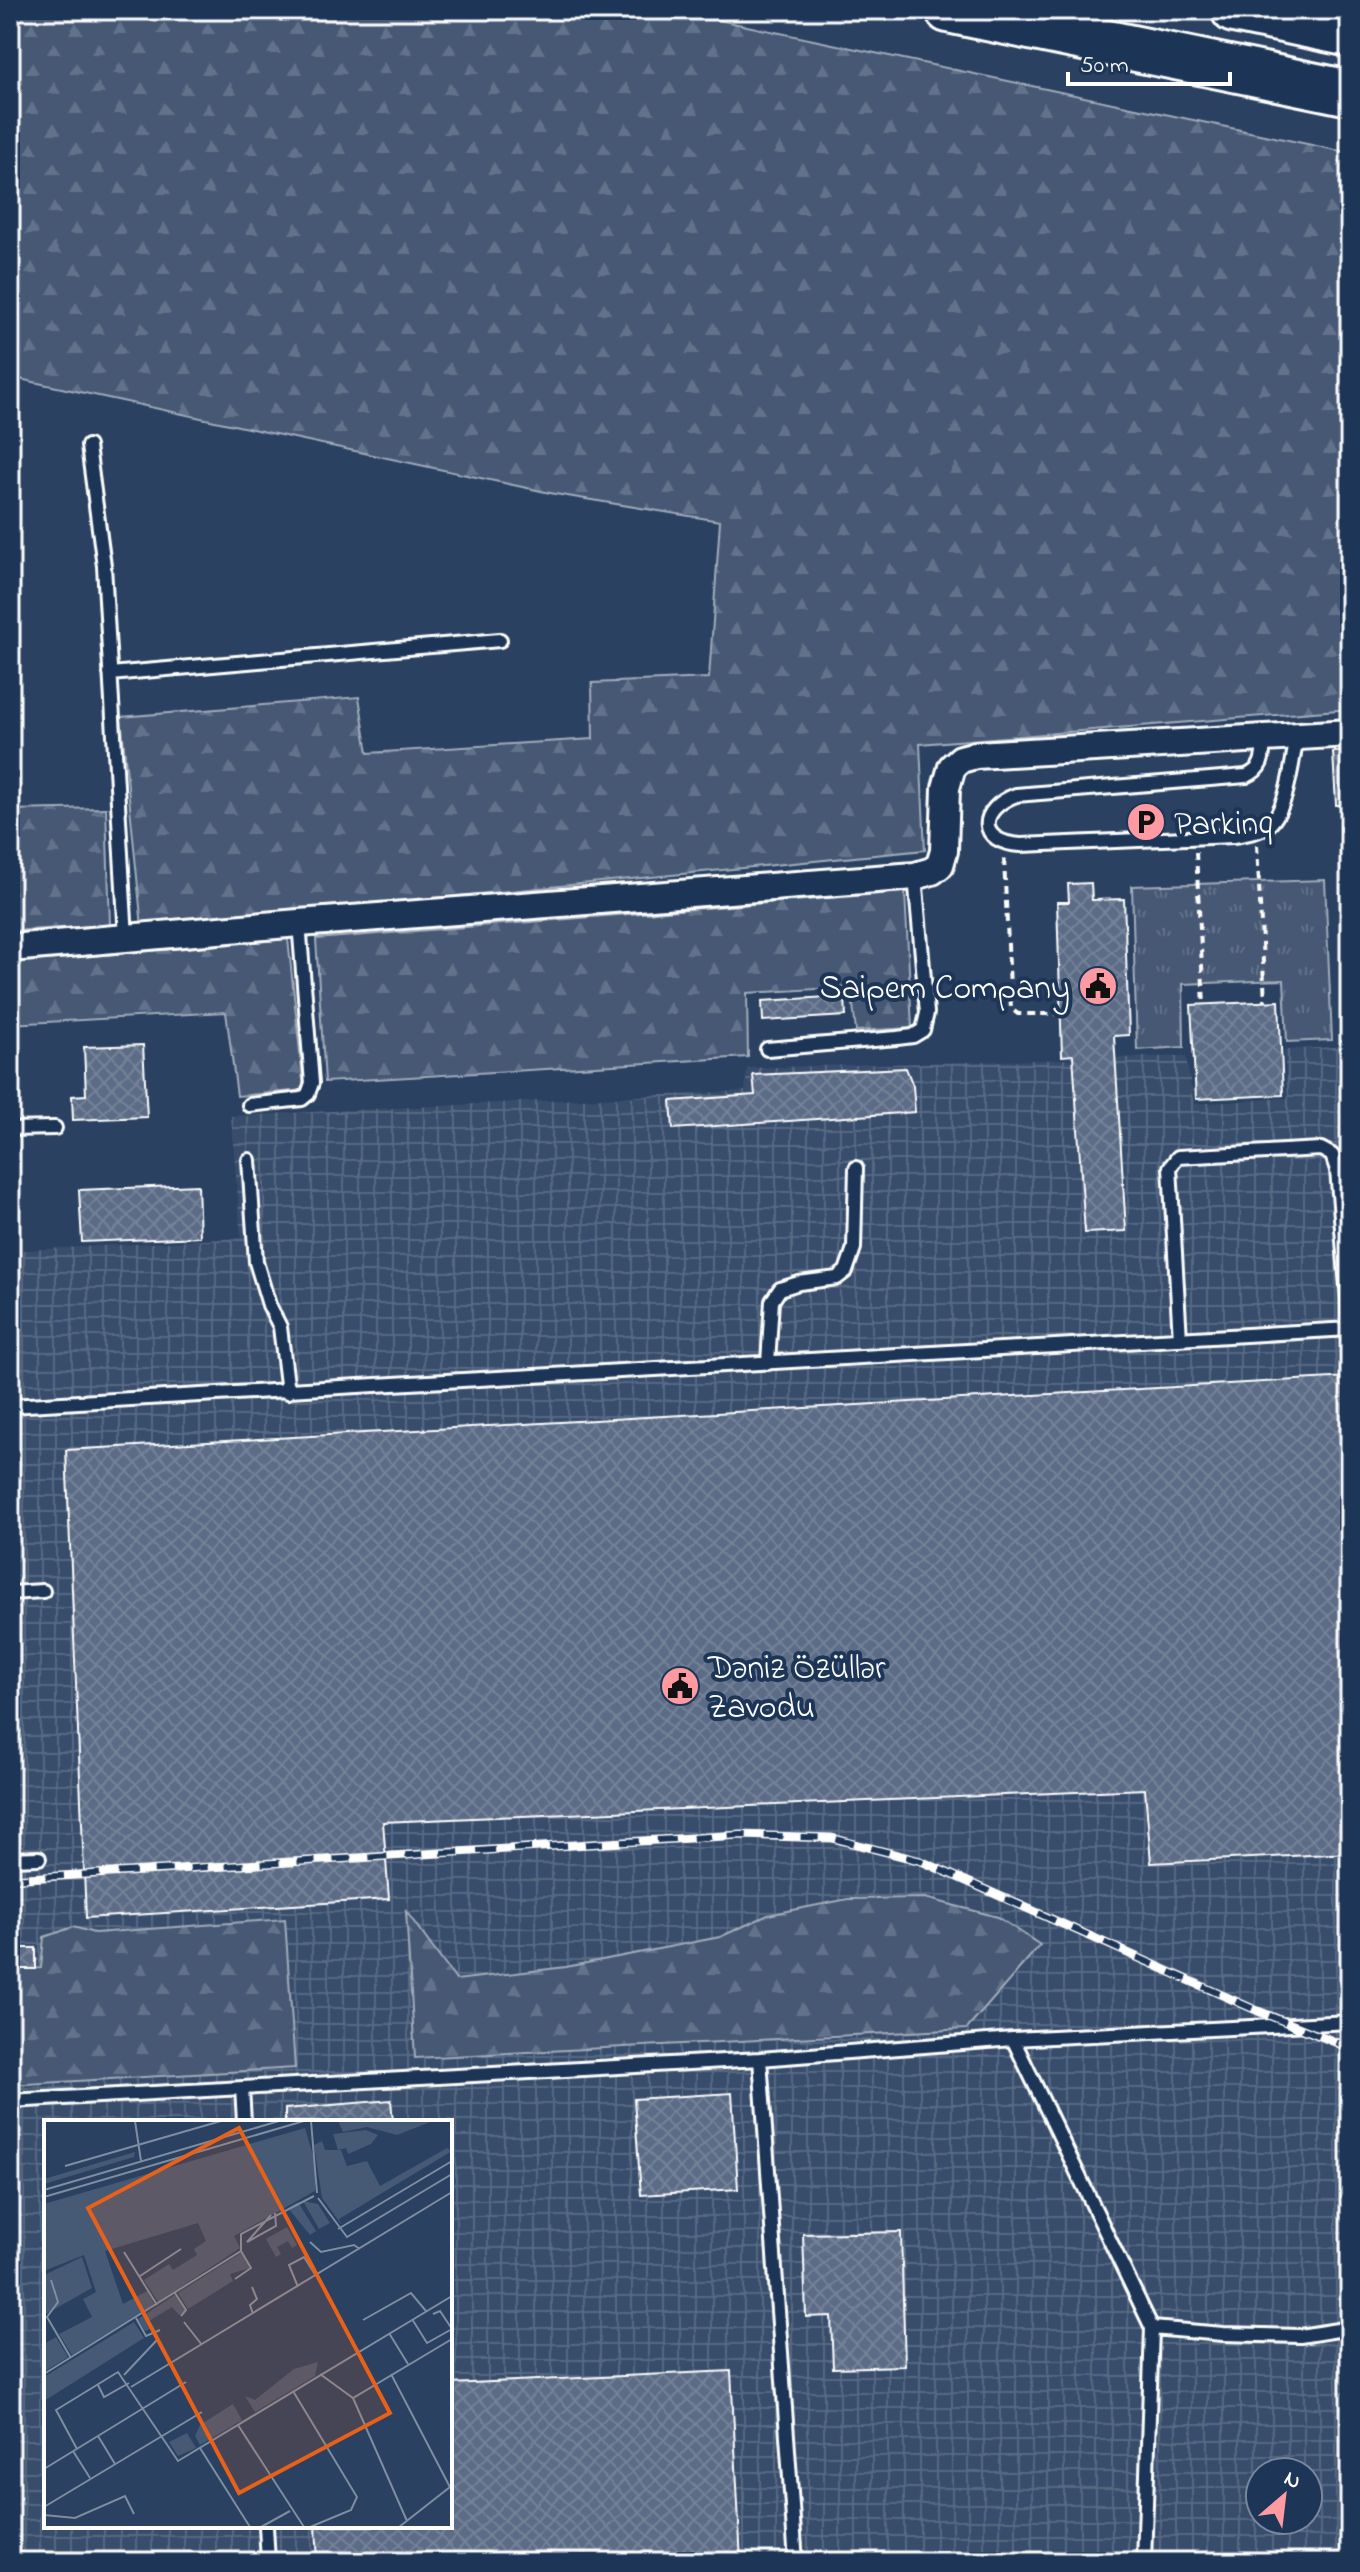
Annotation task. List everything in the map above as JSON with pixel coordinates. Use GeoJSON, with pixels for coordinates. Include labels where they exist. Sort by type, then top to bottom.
{"type":"FeatureCollection","features":[{"type":"Feature","properties":{"kind":"highway"},"geometry":{"type":"LineString","coordinates":[[948,10],[1350,93]]}},
{"type":"Feature","properties":{"kind":"highway"},"geometry":{"type":"LineString","coordinates":[[1234,10],[1350,34]]}},
{"type":"Feature","properties":{"kind":"street"},"geometry":{"type":"LineString","coordinates":[[10,948],[915,876],[940,865],[944,851],[946,788],[952,767],[961,759],[976,755],[1350,733]]}},
{"type":"Feature","properties":{"kind":"lane"},"geometry":{"type":"LineString","coordinates":[[88,446],[104,566],[126,938]]}},
{"type":"Feature","properties":{"kind":"lane"},"geometry":{"type":"LineString","coordinates":[[110,674],[500,640]]}},
{"type":"Feature","properties":{"kind":"lane"},"geometry":{"type":"LineString","coordinates":[[1264,738],[1263,760],[1256,772],[1246,776],[1016,795],[1000,801],[992,810],[987,822],[991,835],[1004,844],[1234,836],[1257,831],[1268,826],[1278,812],[1287,786],[1297,736]]}},
{"type":"Feature","properties":{"kind":"lane"},"geometry":{"type":"LineString","coordinates":[[767,1049],[897,1038],[913,1036],[923,1030],[927,1013],[915,876]]}},
{"type":"Feature","properties":{"kind":"lane"},"geometry":{"type":"LineString","coordinates":[[249,1105],[302,1099],[308,1094],[312,1083],[299,923]]}},
{"type":"Feature","properties":{"kind":"lane"},"geometry":{"type":"LineString","coordinates":[[10,1129],[55,1128]]}},
{"type":"Feature","properties":{"kind":"lane"},"geometry":{"type":"LineString","coordinates":[[1180,1339],[1170,1167],[1178,1157],[1321,1149],[1332,1155],[1337,1170],[1350,1322]]}},
{"type":"Feature","properties":{"kind":"lane"},"geometry":{"type":"LineString","coordinates":[[249,1160],[256,1262],[269,1305],[280,1327],[288,1392]]}},
{"type":"Feature","properties":{"kind":"lane"},"geometry":{"type":"LineString","coordinates":[[768,1363],[772,1301],[780,1289],[837,1278],[846,1271],[854,1248],[856,1168]]}},
{"type":"Feature","properties":{"kind":"lane"},"geometry":{"type":"LineString","coordinates":[[10,1406],[1350,1329]]}},
{"type":"Feature","properties":{"kind":"lane"},"geometry":{"type":"LineString","coordinates":[[10,1593],[43,1591]]}},
{"type":"Feature","properties":{"kind":"lane"},"geometry":{"type":"LineString","coordinates":[[10,1859],[39,1858]]}},
{"type":"Feature","properties":{"kind":"lane"},"geometry":{"type":"LineString","coordinates":[[10,2101],[760,2059],[1013,2039],[1350,2022]]}},
{"type":"Feature","properties":{"kind":"lane"},"geometry":{"type":"LineString","coordinates":[[1013,2039],[1152,2328],[1144,2562]]}},
{"type":"Feature","properties":{"kind":"lane"},"geometry":{"type":"LineString","coordinates":[[760,2059],[796,2562]]}},
{"type":"Feature","properties":{"kind":"lane"},"geometry":{"type":"LineString","coordinates":[[242,2088],[244,2120]]}},
{"type":"Feature","properties":{"kind":"lane"},"geometry":{"type":"LineString","coordinates":[[1152,2328],[1300,2336],[1350,2328]]}},
{"type":"Feature","properties":{"kind":"lane"},"geometry":{"type":"LineString","coordinates":[[266,2528],[268,2562]]}},
{"type":"Feature","properties":{"kind":"path"},"geometry":{"type":"LineString","coordinates":[[1257,831],[1265,1002]]}},
{"type":"Feature","properties":{"kind":"path"},"geometry":{"type":"LineString","coordinates":[[1195,838],[1204,1005]]}},
{"type":"Feature","properties":{"kind":"path"},"geometry":{"type":"LineString","coordinates":[[1004,844],[1011,1009],[1018,1014],[1061,1014]]}},
{"type":"Feature","properties":{"kind":"shaded area","name":"Dəniz Özüllər Zavodu"},"geometry":{"type":"Polygon","coordinates":[[[1350,1046],[1350,2562],[10,2562],[10,1251],[241,1238],[231,1116],[745,1091],[747,1068],[1186,1056],[1194,1104],[1288,1098],[1284,1050],[1350,1046]]]}},
{"type":"Feature","properties":{"kind":"green space"},"geometry":{"type":"Polygon","coordinates":[[[10,10],[671,10],[1350,153],[1350,709],[920,744],[925,850],[142,927],[121,717],[359,697],[368,753],[593,739],[592,683],[709,678],[720,521],[555,494],[10,377],[10,10]]]}},
{"type":"Feature","properties":{"kind":"green space"},"geometry":{"type":"Polygon","coordinates":[[[106,808],[110,925],[10,931],[10,810],[106,808]]]}},
{"type":"Feature","properties":{"kind":"green space"},"geometry":{"type":"Polygon","coordinates":[[[1325,880],[1332,1040],[1287,1042],[1284,980],[1183,984],[1184,1047],[1137,1050],[1132,886],[1325,880]]]}},
{"type":"Feature","properties":{"kind":"green space"},"geometry":{"type":"Polygon","coordinates":[[[905,892],[912,1028],[856,1031],[851,987],[747,993],[748,1057],[325,1082],[316,939],[905,892]]]}},
{"type":"Feature","properties":{"kind":"green space"},"geometry":{"type":"Polygon","coordinates":[[[288,939],[304,1090],[237,1096],[226,1012],[10,1024],[10,963],[288,939]]]}},
{"type":"Feature","properties":{"kind":"green space"},"geometry":{"type":"Polygon","coordinates":[[[925,1898],[998,1917],[1040,1945],[967,2029],[415,2058],[406,1911],[456,1980],[566,1967],[720,1937],[768,1915],[848,1899],[925,1898]]]}},
{"type":"Feature","properties":{"kind":"green space"},"geometry":{"type":"Polygon","coordinates":[[[285,1919],[295,2068],[10,2085],[10,1935],[14,1933],[13,1969],[41,1968],[44,1937],[73,1927],[94,1933],[285,1919]]]}},
{"type":"Feature","properties":{"kind":"building"},"geometry":{"type":"Polygon","coordinates":[[[1350,751],[1350,805],[1336,805],[1333,752],[1350,751]]]}},
{"type":"Feature","properties":{"kind":"building"},"geometry":{"type":"Polygon","coordinates":[[[1091,883],[1092,900],[1124,899],[1129,1035],[1114,1036],[1126,1231],[1085,1233],[1073,1055],[1062,1056],[1057,902],[1069,902],[1068,884],[1091,883]]]}},
{"type":"Feature","properties":{"kind":"building"},"geometry":{"type":"Polygon","coordinates":[[[845,996],[846,1016],[763,1021],[762,1001],[845,996]]]}},
{"type":"Feature","properties":{"kind":"building"},"geometry":{"type":"Polygon","coordinates":[[[1279,1001],[1283,1095],[1196,1099],[1191,1005],[1279,1001]]]}},
{"type":"Feature","properties":{"kind":"building"},"geometry":{"type":"Polygon","coordinates":[[[143,1045],[147,1117],[73,1120],[72,1096],[86,1095],[84,1047],[143,1045]]]}},
{"type":"Feature","properties":{"kind":"building"},"geometry":{"type":"Polygon","coordinates":[[[906,1068],[913,1086],[915,1112],[673,1129],[671,1101],[755,1095],[753,1075],[906,1068]]]}},
{"type":"Feature","properties":{"kind":"building"},"geometry":{"type":"Polygon","coordinates":[[[198,1185],[200,1237],[82,1242],[79,1190],[198,1185]]]}},
{"type":"Feature","properties":{"kind":"building"},"geometry":{"type":"Polygon","coordinates":[[[1350,1377],[1350,1853],[1151,1863],[1145,1789],[383,1822],[389,1899],[86,1918],[66,1450],[1350,1377]]]}},
{"type":"Feature","properties":{"kind":"building"},"geometry":{"type":"Polygon","coordinates":[[[13,1948],[36,1948],[36,1969],[13,1969],[13,1948]]]}},
{"type":"Feature","properties":{"kind":"building"},"geometry":{"type":"Polygon","coordinates":[[[732,2093],[738,2189],[641,2195],[634,2099],[732,2093]]]}},
{"type":"Feature","properties":{"kind":"building"},"geometry":{"type":"Polygon","coordinates":[[[391,2100],[393,2120],[285,2120],[285,2109],[391,2100]]]}},
{"type":"Feature","properties":{"kind":"building"},"geometry":{"type":"Polygon","coordinates":[[[901,2232],[905,2366],[833,2368],[831,2316],[806,2317],[803,2234],[901,2232]]]}},
{"type":"Feature","properties":{"kind":"building"},"geometry":{"type":"Polygon","coordinates":[[[731,2371],[741,2562],[318,2562],[316,2528],[452,2528],[452,2384],[731,2371]]]}},
{"type":"Feature","properties":{"kind":"railway"},"geometry":{"type":"LineString","coordinates":[[10,1879],[741,1835],[832,1838],[921,1861],[1258,2011],[1350,2048]]}},
{"type":"Feature","properties":{"kind":"place","name":"Parkinq"},"geometry":{"type":"Point","coordinates":[1146,822]}},
{"type":"Feature","properties":{"kind":"place","name":"Saipem Company"},"geometry":{"type":"Point","coordinates":[1098,986]}},
{"type":"Feature","properties":{"kind":"place","name":"Dəniz Özüllər Zavodu"},"geometry":{"type":"Point","coordinates":[680,1686]}}]}
